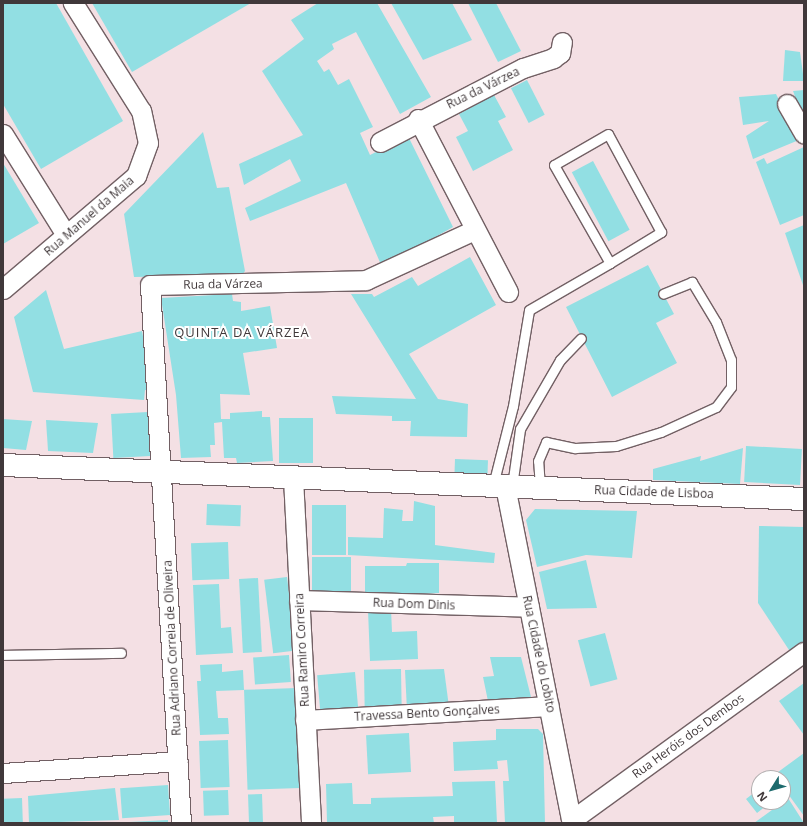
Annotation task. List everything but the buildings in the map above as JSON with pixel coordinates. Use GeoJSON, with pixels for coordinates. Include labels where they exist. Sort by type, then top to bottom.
{"type":"FeatureCollection","features":[{"type":"Feature","properties":{"kind":"street","name":"Rua Manuel da Maia"},"geometry":{"type":"LineString","coordinates":[[3,289],[136,176],[148,143],[141,111],[73,3]]}},
{"type":"Feature","properties":{"kind":"street","name":"Rua da Várzea"},"geometry":{"type":"LineString","coordinates":[[380,142],[418,119],[523,68],[553,58],[560,53],[562,42]]}},
{"type":"Feature","properties":{"kind":"street"},"geometry":{"type":"LineString","coordinates":[[787,104],[804,134]]}},
{"type":"Feature","properties":{"kind":"street"},"geometry":{"type":"LineString","coordinates":[[418,119],[474,230],[508,292]]}},
{"type":"Feature","properties":{"kind":"street"},"geometry":{"type":"LineString","coordinates":[[3,134],[66,236]]}},
{"type":"Feature","properties":{"kind":"street","name":"Rua da Várzea"},"geometry":{"type":"LineString","coordinates":[[163,473],[150,285],[366,280],[474,230]]}},
{"type":"Feature","properties":{"kind":"street","name":"Rua Cidade de Lisboa"},"geometry":{"type":"LineString","coordinates":[[3,465],[163,473],[540,487],[804,499]]}},
{"type":"Feature","properties":{"kind":"street","name":"Rua Adriano Correia de Oliveira"},"geometry":{"type":"LineString","coordinates":[[163,473],[181,823]]}},
{"type":"Feature","properties":{"kind":"street","name":"Rua Ramiro Correira"},"geometry":{"type":"LineString","coordinates":[[293,478],[311,823]]}},
{"type":"Feature","properties":{"kind":"street","name":"Rua Cidade do Lobito"},"geometry":{"type":"LineString","coordinates":[[503,486],[573,821]]}},
{"type":"Feature","properties":{"kind":"street","name":"Rua Dom Dinis"},"geometry":{"type":"LineString","coordinates":[[299,600],[529,607]]}},
{"type":"Feature","properties":{"kind":"street","name":"Rua Heróis dos Dembos"},"geometry":{"type":"LineString","coordinates":[[573,821],[804,652]]}},
{"type":"Feature","properties":{"kind":"street","name":"Travessa Bento Gonçalves"},"geometry":{"type":"LineString","coordinates":[[305,720],[550,706]]}},
{"type":"Feature","properties":{"kind":"street"},"geometry":{"type":"LineString","coordinates":[[3,773],[178,761]]}},
{"type":"Feature","properties":{"kind":"lane"},"geometry":{"type":"LineString","coordinates":[[503,486],[513,406],[529,310],[610,263],[661,232],[608,134],[554,165],[610,263]]}},
{"type":"Feature","properties":{"kind":"lane"},"geometry":{"type":"LineString","coordinates":[[540,487],[538,461],[546,442],[575,448],[616,446],[661,432],[716,407],[731,387],[731,360],[716,322],[692,282],[663,294]]}},
{"type":"Feature","properties":{"kind":"lane"},"geometry":{"type":"LineString","coordinates":[[503,486],[520,429],[560,360],[581,338]]}},
{"type":"Feature","properties":{"kind":"lane"},"geometry":{"type":"LineString","coordinates":[[3,656],[121,653]]}},
{"type":"Feature","properties":{"kind":"district","name":"QUINTA DA VÁRZEA"},"geometry":{"type":"Point","coordinates":[242,332]}}]}
